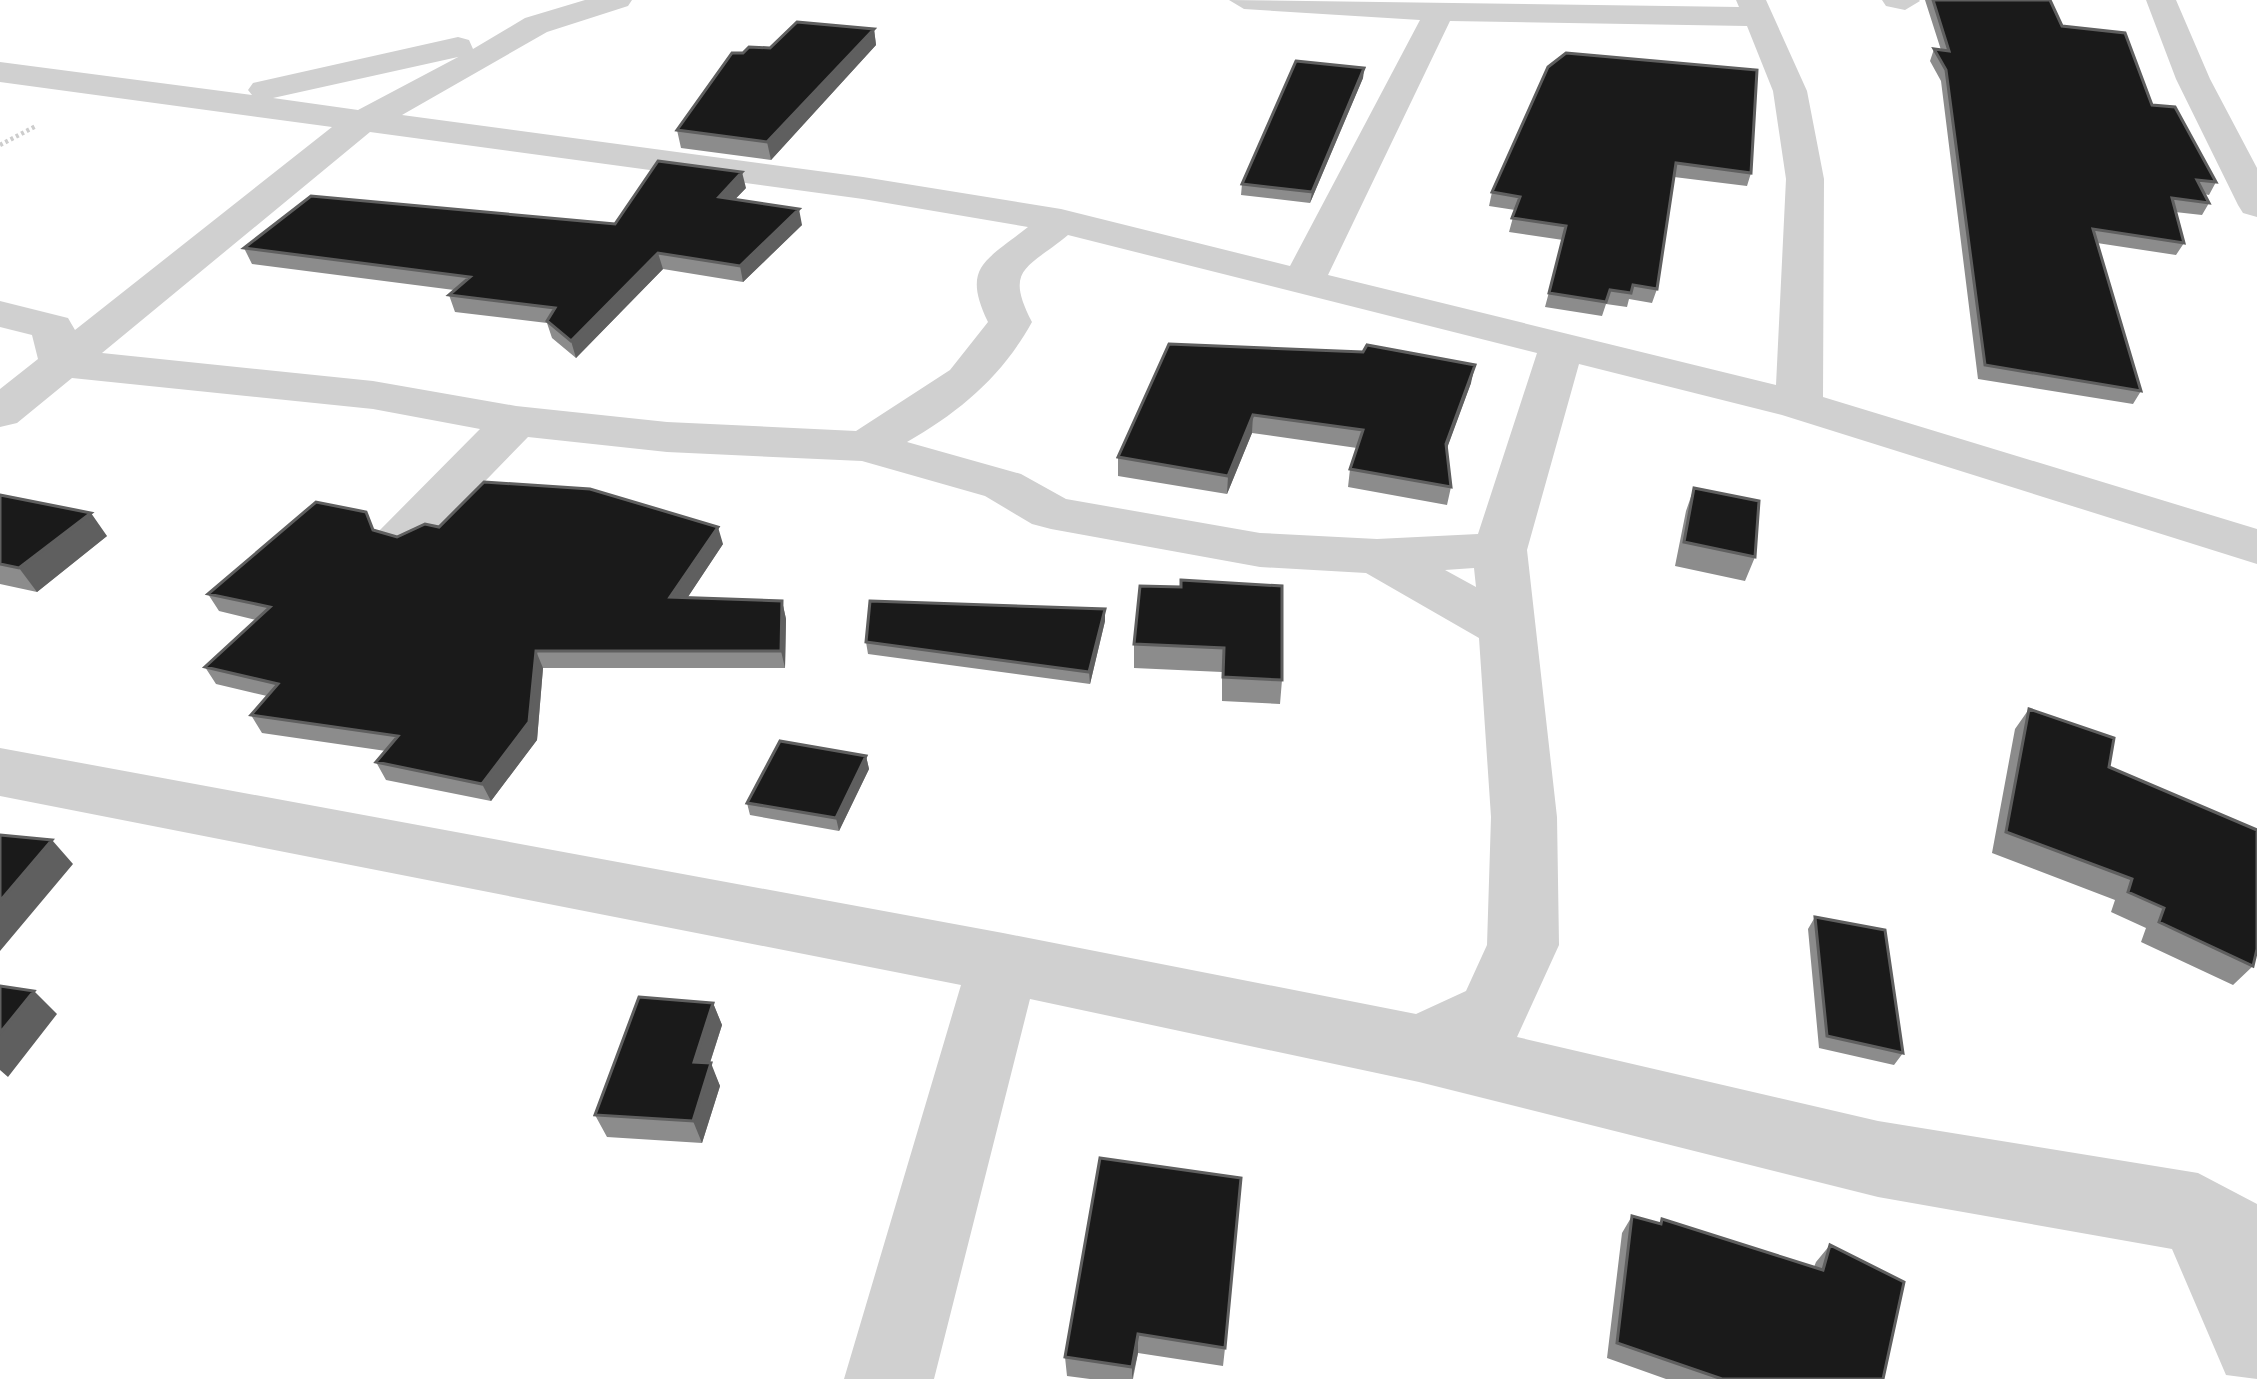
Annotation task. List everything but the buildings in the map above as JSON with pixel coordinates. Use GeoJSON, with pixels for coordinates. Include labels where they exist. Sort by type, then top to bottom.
{"type":"FeatureCollection","features":[{"type":"Feature","properties":{"kind":"street"},"geometry":{"type":"LineString","coordinates":[[214,99],[369,70],[540,13],[617,0]]}},
{"type":"Feature","properties":{"kind":"street"},"geometry":{"type":"LineString","coordinates":[[1244,0],[1754,9],[1790,92],[1805,179],[1798,405]]}},
{"type":"Feature","properties":{"kind":"street"},"geometry":{"type":"LineString","coordinates":[[2161,0],[2193,79],[2257,205]]}},
{"type":"Feature","properties":{"kind":"street"},"geometry":{"type":"LineString","coordinates":[[1302,284],[1443,6]]}},
{"type":"Feature","properties":{"kind":"street"},"geometry":{"type":"LineString","coordinates":[[0,413],[362,121],[418,94],[540,13]]}},
{"type":"Feature","properties":{"kind":"street"},"geometry":{"type":"LineString","coordinates":[[0,72],[862,188],[1061,221],[1798,405],[2125,502],[2257,548]]}},
{"type":"Feature","properties":{"kind":"street"},"geometry":{"type":"LineString","coordinates":[[865,446],[957,389],[996,350],[1010,322],[994,290],[998,272],[1061,221]]}},
{"type":"Feature","properties":{"kind":"street"},"geometry":{"type":"LineString","coordinates":[[0,314],[52,326],[62,363]]}},
{"type":"Feature","properties":{"kind":"street"},"geometry":{"type":"LineString","coordinates":[[1420,1048],[1492,1014],[1523,945],[1524,818],[1500,550],[1562,346]]}},
{"type":"Feature","properties":{"kind":"street"},"geometry":{"type":"LineString","coordinates":[[62,363],[374,395],[516,421],[668,437],[865,446],[1003,484],[1051,513],[1260,550],[1377,556],[1500,550]]}},
{"type":"Feature","properties":{"kind":"street"},"geometry":{"type":"LineString","coordinates":[[404,533],[516,421]]}},
{"type":"Feature","properties":{"kind":"street"},"geometry":{"type":"LineString","coordinates":[[1377,556],[1508,629]]}},
{"type":"Feature","properties":{"kind":"street"},"geometry":{"type":"LineString","coordinates":[[0,772],[1003,963],[1420,1048],[1878,1160],[2228,1233],[2257,1345]]}},
{"type":"Feature","properties":{"kind":"street"},"geometry":{"type":"LineString","coordinates":[[889,1379],[1003,963]]}}]}
